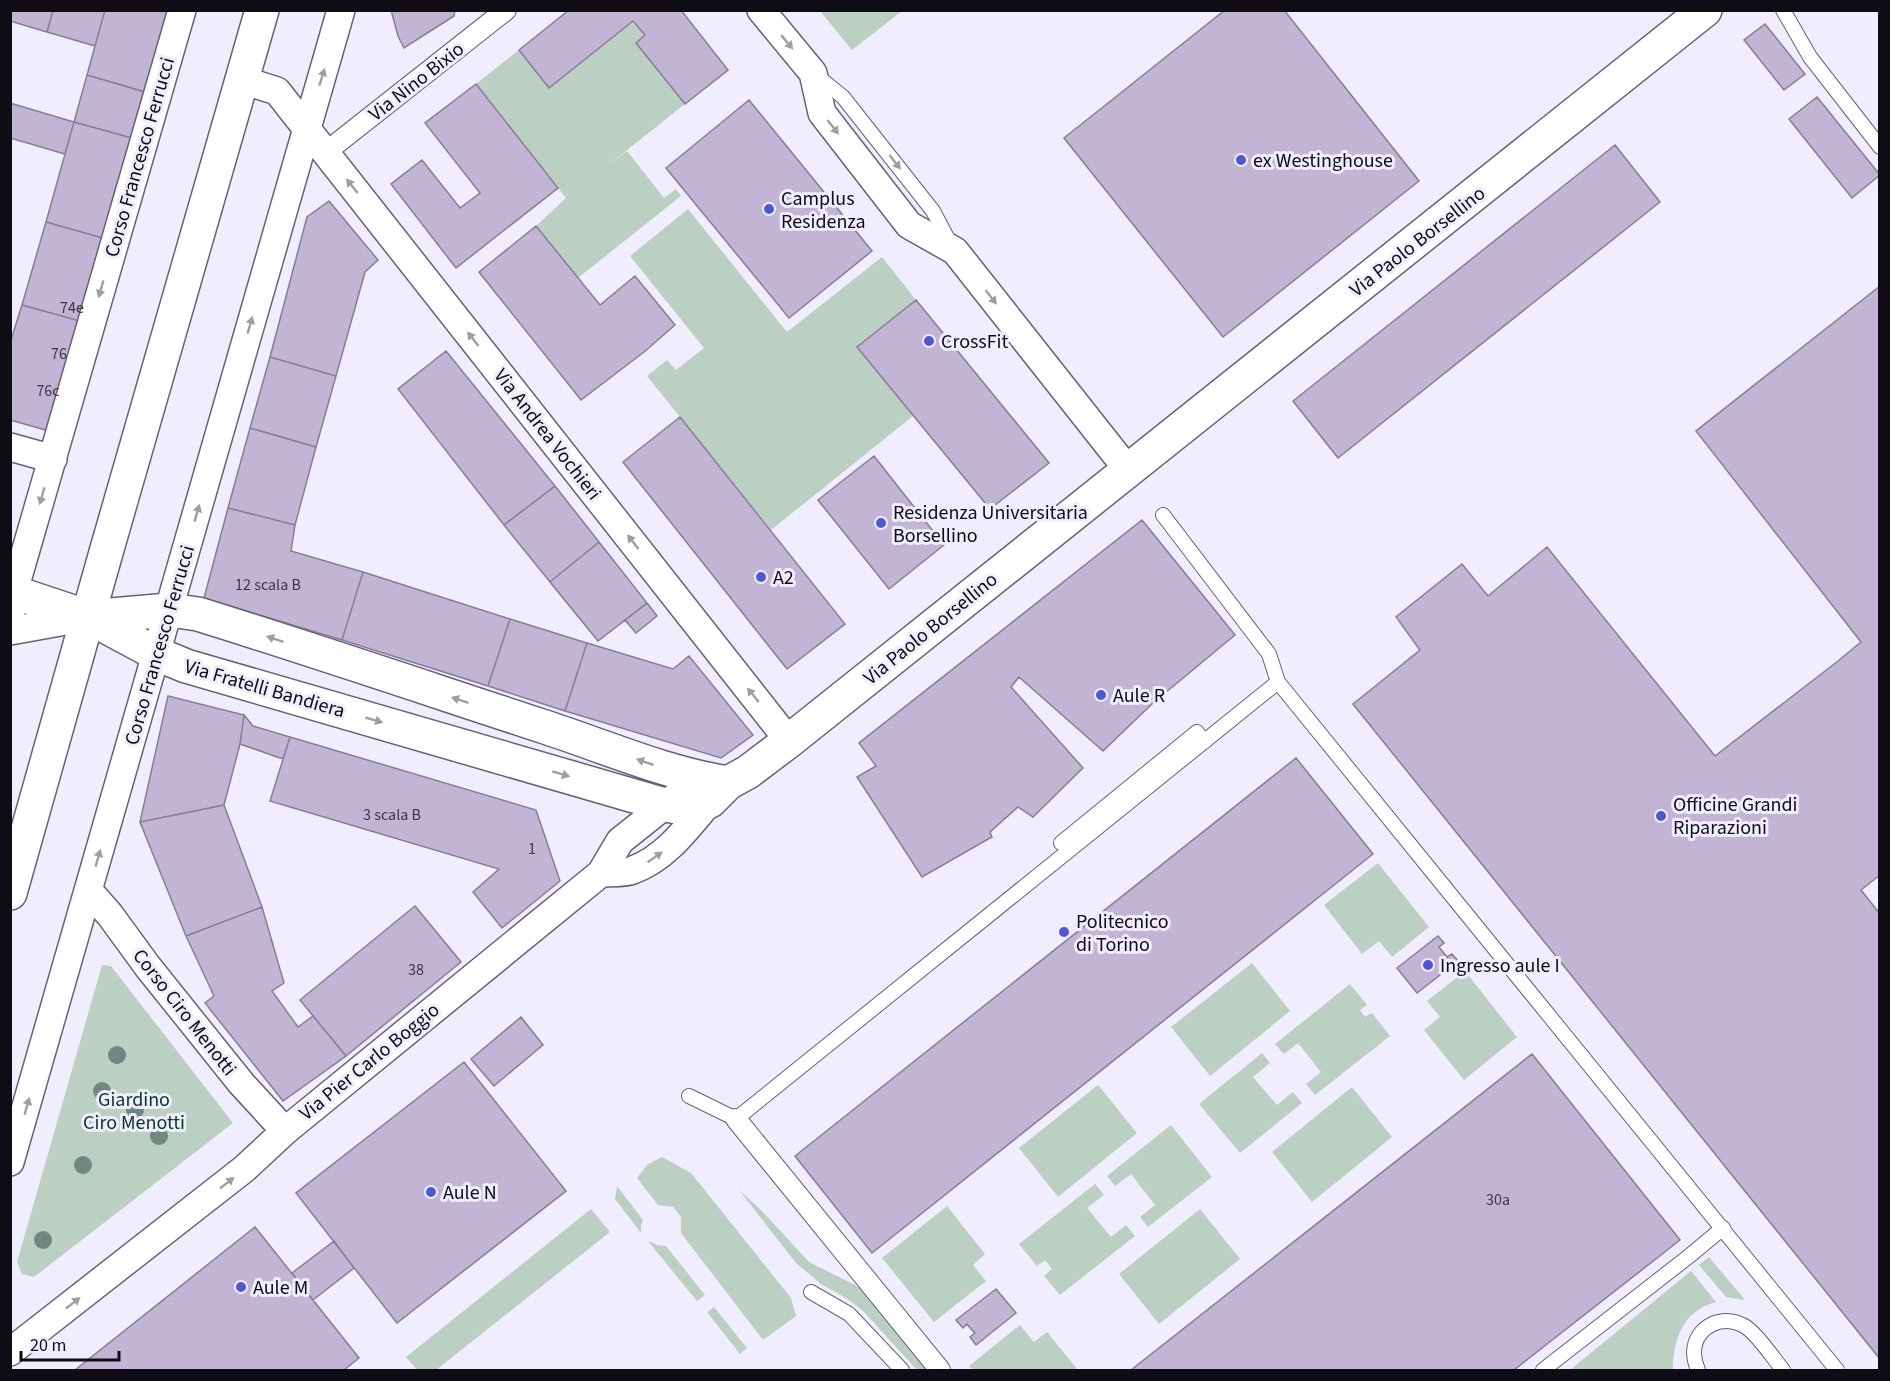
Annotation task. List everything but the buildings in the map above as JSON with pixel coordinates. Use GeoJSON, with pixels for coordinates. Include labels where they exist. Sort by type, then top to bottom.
{"type":"FeatureCollection","features":[{"type":"Feature","properties":{"kind":"street","name":"Corso Francesco Ferrucci"},"geometry":{"type":"LineString","coordinates":[[12,600],[182,10]]}},
{"type":"Feature","properties":{"kind":"street"},"geometry":{"type":"LineString","coordinates":[[10,893],[262,10]]}},
{"type":"Feature","properties":{"kind":"street","name":"Corso Francesco Ferrucci"},"geometry":{"type":"LineString","coordinates":[[10,1162],[306,128],[342,10]]}},
{"type":"Feature","properties":{"kind":"street","name":"Via Nino Bixio"},"geometry":{"type":"LineString","coordinates":[[326,152],[506,10]]}},
{"type":"Feature","properties":{"kind":"street"},"geometry":{"type":"LineString","coordinates":[[761,10],[813,73],[822,113],[909,225],[955,251],[1128,470]]}},
{"type":"Feature","properties":{"kind":"street","name":"Via Paolo Borsellino"},"geometry":{"type":"LineString","coordinates":[[713,788],[748,772],[789,741],[1705,10]]}},
{"type":"Feature","properties":{"kind":"street"},"geometry":{"type":"LineString","coordinates":[[242,80],[277,91],[306,128]]}},
{"type":"Feature","properties":{"kind":"street","name":"Via Andrea Vochieri"},"geometry":{"type":"LineString","coordinates":[[306,128],[789,741]]}},
{"type":"Feature","properties":{"kind":"street"},"geometry":{"type":"LineString","coordinates":[[10,447],[53,459]]}},
{"type":"Feature","properties":{"kind":"street"},"geometry":{"type":"LineString","coordinates":[[12,600],[88,617]]}},
{"type":"Feature","properties":{"kind":"street"},"geometry":{"type":"LineString","coordinates":[[10,631],[88,617],[169,610],[198,614],[543,727],[670,770],[713,788],[676,842],[653,860],[632,871],[600,873]]}},
{"type":"Feature","properties":{"kind":"street","name":"Via Fratelli Bandiera"},"geometry":{"type":"LineString","coordinates":[[88,617],[157,654],[186,666],[665,805],[695,808],[713,788]]}},
{"type":"Feature","properties":{"kind":"street","name":"Via Pier Carlo Boggio"},"geometry":{"type":"LineString","coordinates":[[10,1352],[244,1169],[285,1131],[600,873],[620,841],[665,805]]}},
{"type":"Feature","properties":{"kind":"street","name":"Corso Ciro Menotti"},"geometry":{"type":"LineString","coordinates":[[89,891],[241,1083],[285,1131]]}},
{"type":"Feature","properties":{"kind":"street"},"geometry":{"type":"LineString","coordinates":[[736,1119],[940,1371]]}},
{"type":"Feature","properties":{"kind":"lane"},"geometry":{"type":"LineString","coordinates":[[1783,10],[1810,57],[1880,147]]}},
{"type":"Feature","properties":{"kind":"lane"},"geometry":{"type":"LineString","coordinates":[[1163,516],[1269,654],[1278,682],[1837,1371]]}},
{"type":"Feature","properties":{"kind":"lane"},"geometry":{"type":"LineString","coordinates":[[688,1096],[736,1119],[1278,682]]}},
{"type":"Feature","properties":{"kind":"lane"},"geometry":{"type":"LineString","coordinates":[[1061,843],[1197,732],[1204,742]]}},
{"type":"Feature","properties":{"kind":"lane"},"geometry":{"type":"LineString","coordinates":[[1543,1371],[1723,1228]]}},
{"type":"Feature","properties":{"kind":"lane"},"geometry":{"type":"LineString","coordinates":[[811,1292],[849,1314],[902,1371]]}},
{"type":"Feature","properties":{"kind":"lane"},"geometry":{"type":"LineString","coordinates":[[1698,1371],[1694,1353],[1696,1342],[1703,1329],[1713,1323],[1724,1321],[1736,1322],[1747,1328],[1783,1371]]}},
{"type":"Feature","properties":{"kind":"green space"},"geometry":{"type":"Polygon","coordinates":[[[820,11],[902,11],[852,50],[820,11]]]}},
{"type":"Feature","properties":{"kind":"green space"},"geometry":{"type":"Polygon","coordinates":[[[633,21],[645,35],[636,43],[685,104],[607,166],[627,151],[664,198],[676,189],[681,196],[578,278],[536,226],[566,198],[476,84],[519,50],[549,88],[633,21]]]}},
{"type":"Feature","properties":{"kind":"green space"},"geometry":{"type":"Polygon","coordinates":[[[688,209],[787,332],[882,257],[916,300],[858,348],[913,416],[771,530],[647,376],[667,360],[676,370],[704,348],[630,256],[688,209]]]}},
{"type":"Feature","properties":{"kind":"green space"},"geometry":{"type":"Polygon","coordinates":[[[1378,863],[1429,927],[1392,957],[1379,941],[1362,954],[1324,905],[1378,863]]]}},
{"type":"Feature","properties":{"kind":"green space"},"geometry":{"type":"Polygon","coordinates":[[[1252,963],[1290,1011],[1210,1076],[1171,1027],[1252,963]]]}},
{"type":"Feature","properties":{"kind":"green space","name":"Giardino Ciro Menotti"},"geometry":{"type":"Polygon","coordinates":[[[102,965],[111,966],[233,1123],[34,1277],[22,1274],[17,1262],[102,965]]]}},
{"type":"Feature","properties":{"kind":"green space"},"geometry":{"type":"Polygon","coordinates":[[[1465,971],[1517,1037],[1464,1080],[1424,1030],[1440,1017],[1427,1001],[1465,971]]]}},
{"type":"Feature","properties":{"kind":"green space"},"geometry":{"type":"Polygon","coordinates":[[[1350,984],[1367,1005],[1360,1010],[1365,1017],[1372,1013],[1390,1036],[1315,1095],[1306,1084],[1321,1072],[1298,1043],[1284,1054],[1275,1044],[1350,984]]]}},
{"type":"Feature","properties":{"kind":"green space"},"geometry":{"type":"Polygon","coordinates":[[[1262,1053],[1270,1063],[1253,1077],[1277,1105],[1293,1092],[1302,1103],[1240,1153],[1199,1104],[1262,1053]]]}},
{"type":"Feature","properties":{"kind":"green space"},"geometry":{"type":"Polygon","coordinates":[[[1098,1085],[1137,1133],[1058,1197],[1019,1148],[1098,1085]]]}},
{"type":"Feature","properties":{"kind":"green space"},"geometry":{"type":"Polygon","coordinates":[[[1352,1087],[1392,1137],[1312,1202],[1272,1152],[1352,1087]]]}},
{"type":"Feature","properties":{"kind":"green space"},"geometry":{"type":"Polygon","coordinates":[[[1171,1125],[1212,1177],[1148,1227],[1140,1217],[1155,1205],[1131,1174],[1115,1186],[1107,1176],[1171,1125]]]}},
{"type":"Feature","properties":{"kind":"green space"},"geometry":{"type":"Polygon","coordinates":[[[662,1157],[691,1173],[791,1298],[796,1316],[763,1340],[681,1233],[681,1217],[673,1207],[658,1205],[637,1178],[647,1165],[662,1157]]]}},
{"type":"Feature","properties":{"kind":"green space"},"geometry":{"type":"Polygon","coordinates":[[[1095,1184],[1104,1195],[1087,1208],[1111,1237],[1126,1225],[1135,1236],[1060,1295],[1044,1276],[1052,1269],[1045,1260],[1037,1266],[1019,1244],[1095,1184]]]}},
{"type":"Feature","properties":{"kind":"green space"},"geometry":{"type":"Polygon","coordinates":[[[617,1186],[643,1220],[641,1233],[615,1199],[617,1186]]]}},
{"type":"Feature","properties":{"kind":"green space"},"geometry":{"type":"Polygon","coordinates":[[[739,1190],[761,1210],[809,1262],[855,1285],[871,1296],[929,1370],[917,1370],[863,1311],[821,1284],[796,1263],[739,1190]]]}},
{"type":"Feature","properties":{"kind":"green space"},"geometry":{"type":"Polygon","coordinates":[[[947,1206],[985,1254],[973,1265],[986,1281],[934,1322],[882,1258],[947,1206]]]}},
{"type":"Feature","properties":{"kind":"green space"},"geometry":{"type":"Polygon","coordinates":[[[591,1209],[610,1232],[436,1370],[417,1370],[406,1357],[591,1209]]]}},
{"type":"Feature","properties":{"kind":"green space"},"geometry":{"type":"Polygon","coordinates":[[[1200,1209],[1240,1259],[1159,1324],[1119,1274],[1200,1209]]]}},
{"type":"Feature","properties":{"kind":"green space"},"geometry":{"type":"Polygon","coordinates":[[[648,1241],[666,1246],[705,1295],[697,1301],[648,1241]]]}},
{"type":"Feature","properties":{"kind":"green space"},"geometry":{"type":"Polygon","coordinates":[[[1709,1257],[1745,1300],[1726,1297],[1699,1265],[1709,1257]]]}},
{"type":"Feature","properties":{"kind":"green space"},"geometry":{"type":"Polygon","coordinates":[[[1691,1271],[1716,1302],[1700,1309],[1681,1329],[1674,1353],[1673,1370],[1570,1370],[1691,1271]]]}},
{"type":"Feature","properties":{"kind":"green space"},"geometry":{"type":"Polygon","coordinates":[[[714,1307],[747,1348],[740,1354],[707,1312],[714,1307]]]}},
{"type":"Feature","properties":{"kind":"green space"},"geometry":{"type":"Polygon","coordinates":[[[1020,1325],[1034,1342],[1047,1332],[1078,1370],[973,1370],[969,1366],[1020,1325]]]}},
{"type":"Feature","properties":{"kind":"place","name":"ex Westinghouse"},"geometry":{"type":"Point","coordinates":[1241,160]}},
{"type":"Feature","properties":{"kind":"place","name":"Camplus Residenza"},"geometry":{"type":"Point","coordinates":[769,209]}},
{"type":"Feature","properties":{"kind":"place","name":"CrossFit"},"geometry":{"type":"Point","coordinates":[929,341]}},
{"type":"Feature","properties":{"kind":"place","name":"Residenza Universitaria Borsellino"},"geometry":{"type":"Point","coordinates":[881,523]}},
{"type":"Feature","properties":{"kind":"place","name":"A2"},"geometry":{"type":"Point","coordinates":[761,577]}},
{"type":"Feature","properties":{"kind":"place","name":"Aule R"},"geometry":{"type":"Point","coordinates":[1101,695]}},
{"type":"Feature","properties":{"kind":"place","name":"Officine Grandi Riparazioni"},"geometry":{"type":"Point","coordinates":[1661,816]}},
{"type":"Feature","properties":{"kind":"place","name":"Politecnico di Torino"},"geometry":{"type":"Point","coordinates":[1064,932]}},
{"type":"Feature","properties":{"kind":"place","name":"Ingresso aule I"},"geometry":{"type":"Point","coordinates":[1428,965]}},
{"type":"Feature","properties":{"kind":"place","name":"Aule N"},"geometry":{"type":"Point","coordinates":[431,1192]}},
{"type":"Feature","properties":{"kind":"place","name":"Aule M"},"geometry":{"type":"Point","coordinates":[241,1287]}}]}
